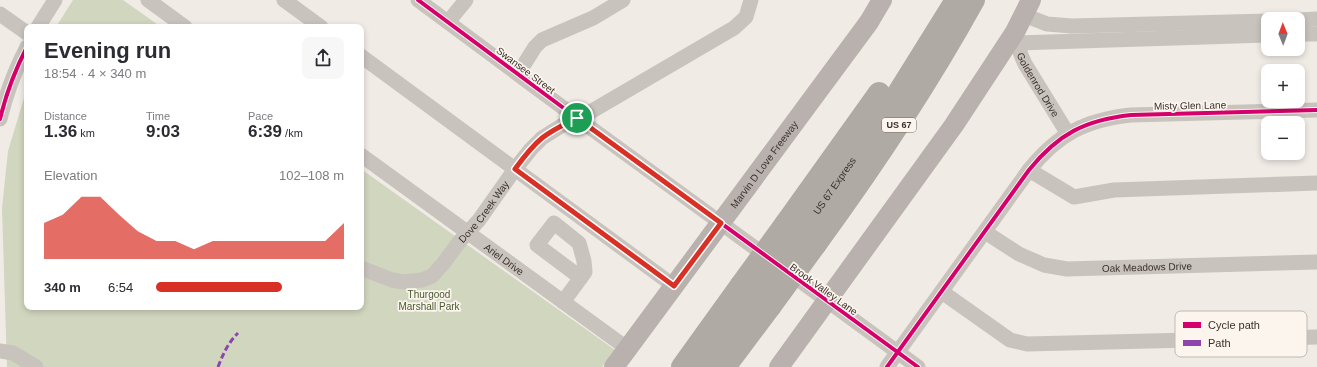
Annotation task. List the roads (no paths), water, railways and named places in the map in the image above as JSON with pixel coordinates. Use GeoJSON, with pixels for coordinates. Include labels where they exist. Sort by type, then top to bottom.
{"type":"FeatureCollection","features":[{"type":"Feature","properties":{"kind":"highway","name":"US 67"},"geometry":{"type":"LineString","coordinates":[[682,367],[754,298],[801,234],[875,100],[939,0]]}},
{"type":"Feature","properties":{"kind":"highway","name":"US 67 Express"},"geometry":{"type":"LineString","coordinates":[[801,234],[898,93],[956,0]]}},
{"type":"Feature","properties":{"kind":"highway","name":"US 67"},"geometry":{"type":"LineString","coordinates":[[725,367],[754,298],[801,234],[857,189],[902,120],[974,0]]}},
{"type":"Feature","properties":{"kind":"highway"},"geometry":{"type":"LineString","coordinates":[[704,367],[754,298]]}},
{"type":"Feature","properties":{"kind":"main road","name":"Marvin D Love Freeway"},"geometry":{"type":"LineString","coordinates":[[614,367],[869,22],[882,0]]}},
{"type":"Feature","properties":{"kind":"main road"},"geometry":{"type":"LineString","coordinates":[[779,367],[954,125],[1022,22]]}},
{"type":"Feature","properties":{"kind":"street"},"geometry":{"type":"LineString","coordinates":[[40,24],[55,0]]}},
{"type":"Feature","properties":{"kind":"street"},"geometry":{"type":"LineString","coordinates":[[148,0],[181,24]]}},
{"type":"Feature","properties":{"kind":"street"},"geometry":{"type":"LineString","coordinates":[[284,0],[317,24]]}},
{"type":"Feature","properties":{"kind":"street","name":"Swansee Street"},"geometry":{"type":"LineString","coordinates":[[418,0],[721,223]]}},
{"type":"Feature","properties":{"kind":"street"},"geometry":{"type":"LineString","coordinates":[[448,22],[466,0]]}},
{"type":"Feature","properties":{"kind":"street"},"geometry":{"type":"LineString","coordinates":[[518,74],[535,47],[542,40],[592,18],[622,0]]}},
{"type":"Feature","properties":{"kind":"street","name":"Dove Creek Way"},"geometry":{"type":"LineString","coordinates":[[364,269],[392,280],[403,282],[422,280],[432,276],[442,266],[479,220],[515,169],[542,138],[561,126],[592,111],[734,28],[746,17],[752,0]]}},
{"type":"Feature","properties":{"kind":"street"},"geometry":{"type":"LineString","coordinates":[[0,14],[24,31]]}},
{"type":"Feature","properties":{"kind":"street"},"geometry":{"type":"LineString","coordinates":[[1305,20],[1317,19]]}},
{"type":"Feature","properties":{"kind":"street"},"geometry":{"type":"LineString","coordinates":[[1022,22],[1072,26],[1261,21]]}},
{"type":"Feature","properties":{"kind":"street"},"geometry":{"type":"LineString","coordinates":[[1022,22],[1261,35]]}},
{"type":"Feature","properties":{"kind":"street","name":"Goldenrod Drive"},"geometry":{"type":"LineString","coordinates":[[1022,22],[1025,64],[1068,134]]}},
{"type":"Feature","properties":{"kind":"street"},"geometry":{"type":"LineString","coordinates":[[1305,34],[1317,34]]}},
{"type":"Feature","properties":{"kind":"street"},"geometry":{"type":"LineString","coordinates":[[0,119],[6,95],[24,53]]}},
{"type":"Feature","properties":{"kind":"street"},"geometry":{"type":"LineString","coordinates":[[364,58],[674,286]]}},
{"type":"Feature","properties":{"kind":"street","name":"Misty Glen Lane"},"geometry":{"type":"LineString","coordinates":[[888,367],[1029,170],[1040,156],[1068,134],[1088,124],[1109,118],[1131,115],[1317,110]]}},
{"type":"Feature","properties":{"kind":"street","name":"Ariel Drive"},"geometry":{"type":"LineString","coordinates":[[364,157],[628,349]]}},
{"type":"Feature","properties":{"kind":"street"},"geometry":{"type":"LineString","coordinates":[[1029,170],[1074,197],[1114,190],[1317,183]]}},
{"type":"Feature","properties":{"kind":"street"},"geometry":{"type":"LineString","coordinates":[[563,302],[581,278],[585,272],[582,250],[579,243],[554,223],[537,245],[581,278]]}},
{"type":"Feature","properties":{"kind":"street","name":"Brook Valley Lane"},"geometry":{"type":"LineString","coordinates":[[721,223],[918,367]]}},
{"type":"Feature","properties":{"kind":"street","name":"Oak Meadows Drive"},"geometry":{"type":"LineString","coordinates":[[985,232],[1018,254],[1044,265],[1066,269],[1317,262]]}},
{"type":"Feature","properties":{"kind":"street"},"geometry":{"type":"LineString","coordinates":[[942,292],[1010,340],[1026,344],[1175,340]]}},
{"type":"Feature","properties":{"kind":"street"},"geometry":{"type":"LineString","coordinates":[[1307,337],[1317,337]]}},
{"type":"Feature","properties":{"kind":"street"},"geometry":{"type":"LineString","coordinates":[[0,351],[13,354],[32,366]]}},
{"type":"Feature","properties":{"kind":"park label","name":"Thurgood Marshall Park"},"geometry":{"type":"Point","coordinates":[429,300]}}]}
